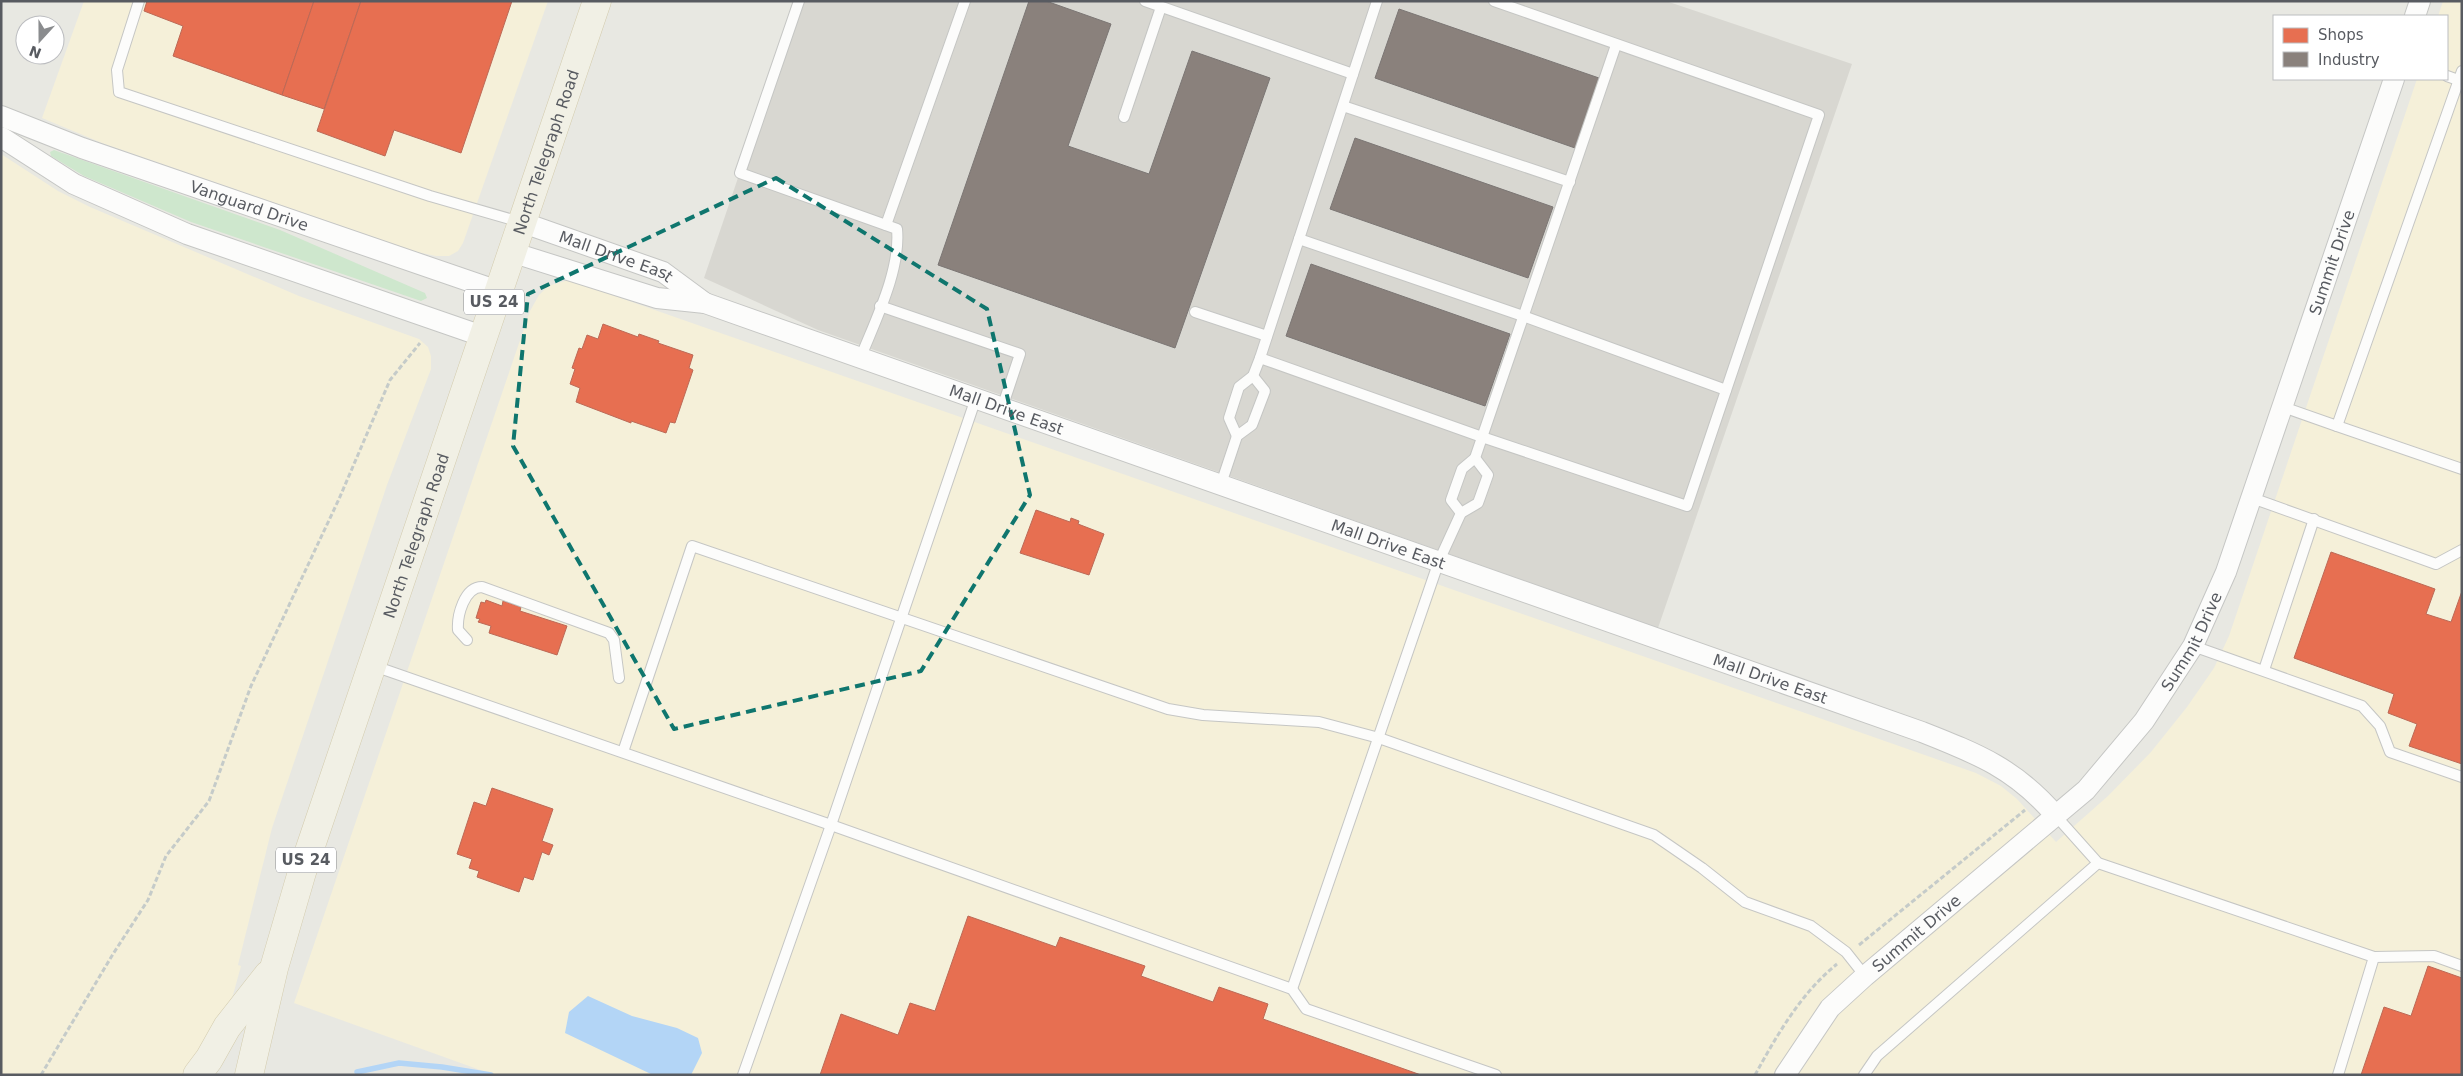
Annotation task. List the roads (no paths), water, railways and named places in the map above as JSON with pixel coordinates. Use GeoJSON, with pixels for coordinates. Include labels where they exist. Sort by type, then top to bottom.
{"type":"FeatureCollection","features":[{"type":"Feature","properties":{"kind":"main road","name":"North Telegraph Road"},"geometry":{"type":"LineString","coordinates":[[249,1075],[274,968],[302,872],[370,664],[597,1]]}},
{"type":"Feature","properties":{"kind":"main road"},"geometry":{"type":"LineString","coordinates":[[197,1075],[209,1059],[227,1027],[274,968]]}},
{"type":"Feature","properties":{"kind":"street"},"geometry":{"type":"LineString","coordinates":[[2415,15],[2420,1]]}},
{"type":"Feature","properties":{"kind":"street","name":"Summit Drive"},"geometry":{"type":"LineString","coordinates":[[1785,1075],[1830,1008],[2086,790],[2144,722],[2193,646],[2226,572],[2283,407],[2323,282],[2394,80]]}},
{"type":"Feature","properties":{"kind":"street","name":"Vanguard Drive"},"geometry":{"type":"LineString","coordinates":[[1,116],[82,148],[498,291]]}},
{"type":"Feature","properties":{"kind":"street"},"geometry":{"type":"LineString","coordinates":[[1,137],[74,184],[186,234],[482,336]]}},
{"type":"Feature","properties":{"kind":"street","name":"Mall Drive East"},"geometry":{"type":"LineString","coordinates":[[521,222],[663,272],[705,303]]}},
{"type":"Feature","properties":{"kind":"street","name":"Mall Drive East"},"geometry":{"type":"LineString","coordinates":[[511,252],[657,298],[705,303],[1904,726],[1981,755],[2013,774],[2040,797],[2056,816]]}},
{"type":"Feature","properties":{"kind":"lane"},"geometry":{"type":"LineString","coordinates":[[139,1],[116,70],[119,92],[430,196],[521,222]]}},
{"type":"Feature","properties":{"kind":"lane"},"geometry":{"type":"LineString","coordinates":[[799,1],[740,173],[897,229],[899,246],[880,306],[860,359]]}},
{"type":"Feature","properties":{"kind":"lane"},"geometry":{"type":"LineString","coordinates":[[886,225],[965,1]]}},
{"type":"Feature","properties":{"kind":"lane"},"geometry":{"type":"LineString","coordinates":[[1145,1],[1353,74]]}},
{"type":"Feature","properties":{"kind":"lane"},"geometry":{"type":"LineString","coordinates":[[1237,436],[1229,418],[1240,388],[1254,376],[1377,1]]}},
{"type":"Feature","properties":{"kind":"lane"},"geometry":{"type":"LineString","coordinates":[[1260,358],[1482,437],[1687,506],[1819,115],[1494,1]]}},
{"type":"Feature","properties":{"kind":"lane"},"geometry":{"type":"LineString","coordinates":[[1124,117],[1161,7]]}},
{"type":"Feature","properties":{"kind":"lane"},"geometry":{"type":"LineString","coordinates":[[1461,513],[1452,500],[1462,470],[1475,458],[1616,44]]}},
{"type":"Feature","properties":{"kind":"lane"},"geometry":{"type":"LineString","coordinates":[[2337,426],[2460,75]]}},
{"type":"Feature","properties":{"kind":"lane"},"geometry":{"type":"LineString","coordinates":[[1343,106],[1570,182]]}},
{"type":"Feature","properties":{"kind":"lane"},"geometry":{"type":"LineString","coordinates":[[1299,239],[1523,316],[1726,390]]}},
{"type":"Feature","properties":{"kind":"lane"},"geometry":{"type":"LineString","coordinates":[[880,306],[1020,354],[1002,408]]}},
{"type":"Feature","properties":{"kind":"lane"},"geometry":{"type":"LineString","coordinates":[[1194,312],[1267,336]]}},
{"type":"Feature","properties":{"kind":"lane"},"geometry":{"type":"LineString","coordinates":[[1221,484],[1237,436],[1252,425],[1265,391],[1254,376]]}},
{"type":"Feature","properties":{"kind":"lane"},"geometry":{"type":"LineString","coordinates":[[743,1075],[831,825],[976,398]]}},
{"type":"Feature","properties":{"kind":"lane"},"geometry":{"type":"LineString","coordinates":[[2283,407],[2462,469]]}},
{"type":"Feature","properties":{"kind":"lane"},"geometry":{"type":"LineString","coordinates":[[1292,989],[1439,561],[1461,513],[1478,503],[1488,475],[1475,458]]}},
{"type":"Feature","properties":{"kind":"lane"},"geometry":{"type":"LineString","coordinates":[[2252,498],[2436,564],[2462,550]]}},
{"type":"Feature","properties":{"kind":"lane"},"geometry":{"type":"LineString","coordinates":[[2264,670],[2314,519]]}},
{"type":"Feature","properties":{"kind":"lane"},"geometry":{"type":"LineString","coordinates":[[623,752],[692,546],[902,616],[1168,709],[1202,715],[1319,722],[1378,738],[1654,835],[1746,902],[1811,926],[1848,955],[1866,976]]}},
{"type":"Feature","properties":{"kind":"lane"},"geometry":{"type":"LineString","coordinates":[[467,640],[458,630],[459,618],[470,590],[474,587],[482,587],[610,633],[614,640],[619,678]]}},
{"type":"Feature","properties":{"kind":"lane"},"geometry":{"type":"LineString","coordinates":[[2193,646],[2362,706],[2380,726],[2390,752],[2462,778]]}},
{"type":"Feature","properties":{"kind":"lane"},"geometry":{"type":"LineString","coordinates":[[370,664],[1292,989],[1306,1009],[1496,1075]]}},
{"type":"Feature","properties":{"kind":"lane"},"geometry":{"type":"LineString","coordinates":[[2056,816],[2098,863],[2374,957],[2434,956],[2462,966]]}},
{"type":"Feature","properties":{"kind":"lane"},"geometry":{"type":"LineString","coordinates":[[1864,1075],[1877,1056],[2098,863]]}},
{"type":"Feature","properties":{"kind":"lane"},"geometry":{"type":"LineString","coordinates":[[2338,1075],[2374,957]]}},
{"type":"Feature","properties":{"kind":"water"},"geometry":{"type":"Polygon","coordinates":[[[588,996],[632,1016],[677,1028],[698,1038],[702,1053],[691,1075],[653,1075],[565,1033],[569,1012],[588,996]]]}},
{"type":"Feature","properties":{"kind":"waterway"},"geometry":{"type":"LineString","coordinates":[[357,1072],[399,1063],[442,1067],[491,1075]]}}]}
